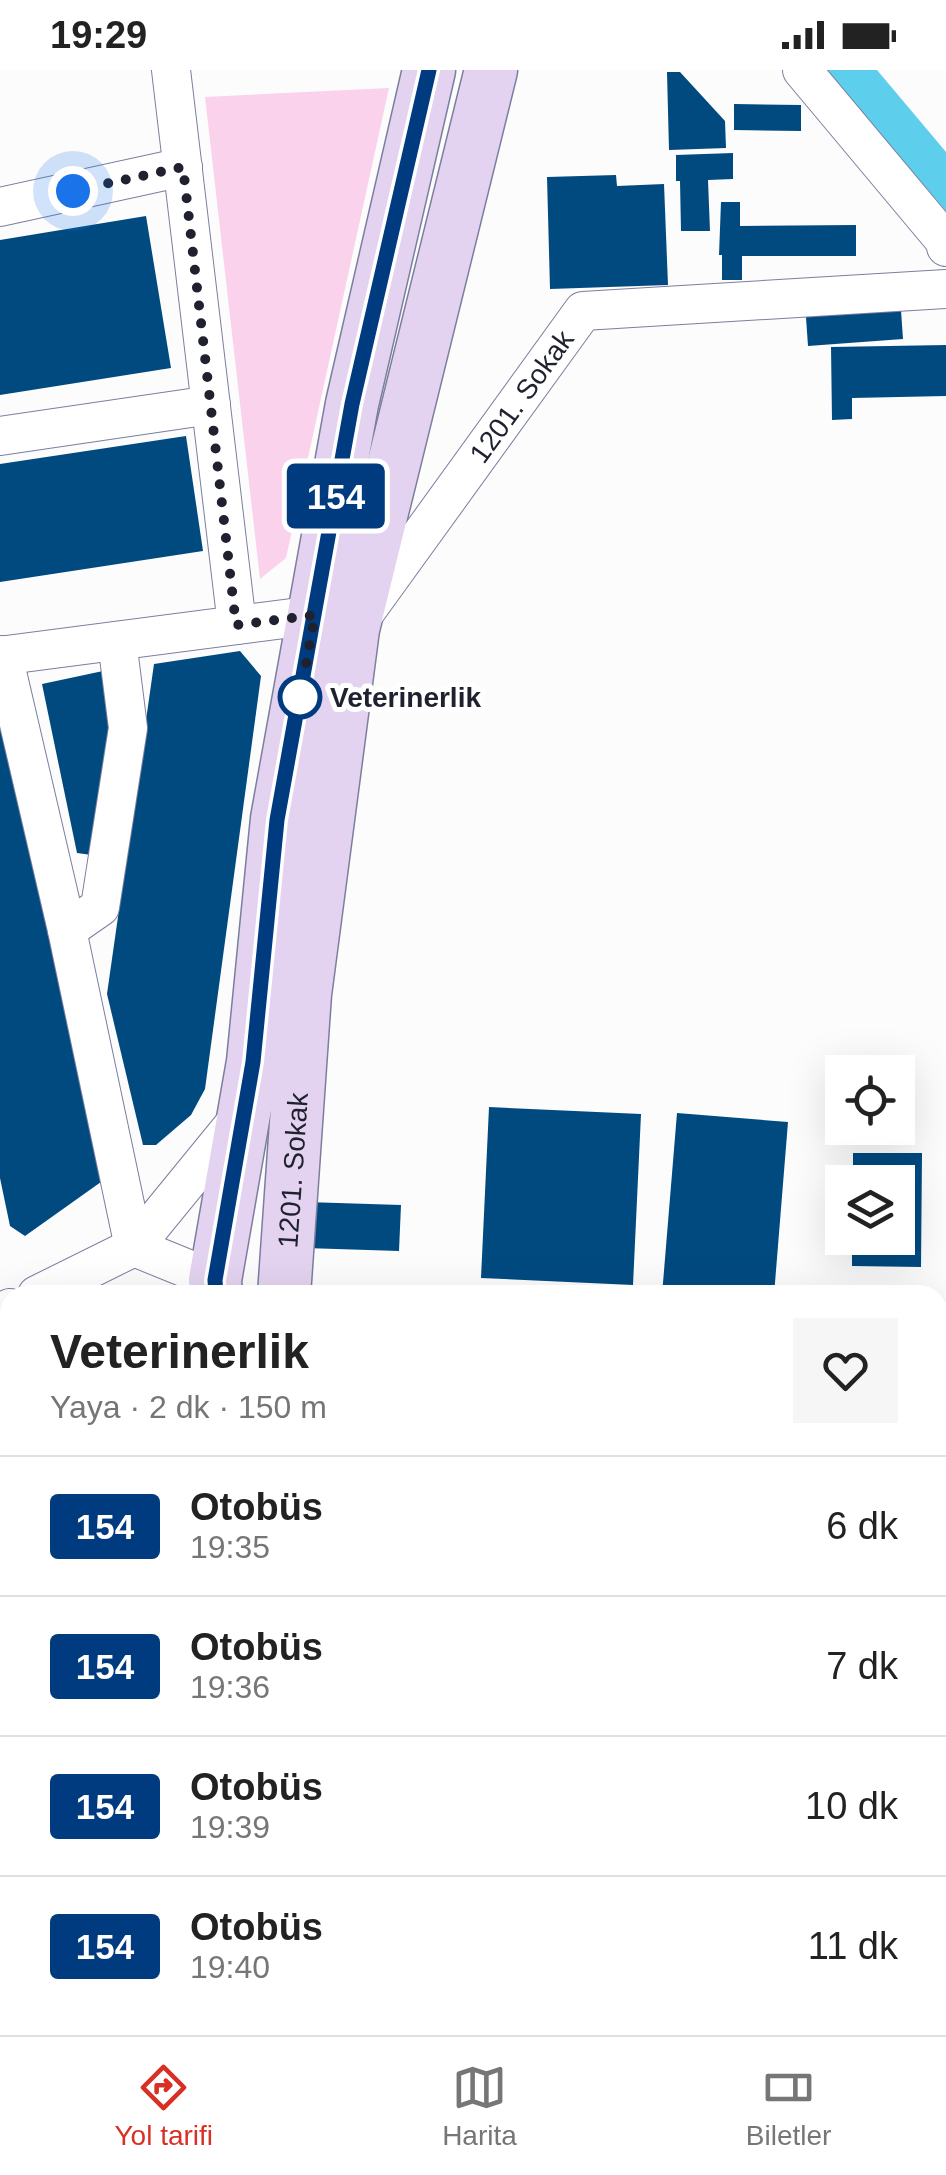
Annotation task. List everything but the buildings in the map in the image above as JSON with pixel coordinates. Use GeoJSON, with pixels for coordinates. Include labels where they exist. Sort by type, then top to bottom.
{"type":"FeatureCollection","features":[{"type":"Feature","properties":{"kind":"main road","name":"1201. Sokak"},"geometry":{"type":"LineString","coordinates":[[285,1285],[352,404],[429,70]]}},
{"type":"Feature","properties":{"kind":"main road","name":"1201. Sokak"},"geometry":{"type":"LineString","coordinates":[[217,1285],[253,1062],[277,820],[491,70]]}},
{"type":"Feature","properties":{"kind":"street"},"geometry":{"type":"LineString","coordinates":[[171,70],[236,625]]}},
{"type":"Feature","properties":{"kind":"street"},"geometry":{"type":"LineString","coordinates":[[802,70],[945,241],[946,247]]}},
{"type":"Feature","properties":{"kind":"street"},"geometry":{"type":"LineString","coordinates":[[0,207],[183,167]]}},
{"type":"Feature","properties":{"kind":"street","name":"1201. Sokak"},"geometry":{"type":"LineString","coordinates":[[334,622],[583,311],[946,289]]}},
{"type":"Feature","properties":{"kind":"street"},"geometry":{"type":"LineString","coordinates":[[0,436],[211,405]]}},
{"type":"Feature","properties":{"kind":"street"},"geometry":{"type":"LineString","coordinates":[[134,1248],[68,930],[2,655],[236,625],[334,622]]}},
{"type":"Feature","properties":{"kind":"street"},"geometry":{"type":"LineString","coordinates":[[68,930],[100,907],[128,728],[118,640]]}},
{"type":"Feature","properties":{"kind":"street"},"geometry":{"type":"LineString","coordinates":[[58,1285],[134,1248],[244,1112]]}},
{"type":"Feature","properties":{"kind":"street"},"geometry":{"type":"LineString","coordinates":[[134,1248],[205,1285]]}},
{"type":"Feature","properties":{"kind":"shaded area"},"geometry":{"type":"Polygon","coordinates":[[[389,88],[286,558],[260,579],[205,97],[389,88]]]}},
{"type":"Feature","properties":{"kind":"water"},"geometry":{"type":"Polygon","coordinates":[[[824,70],[877,70],[946,152],[946,211],[824,70]]]}},
{"type":"Feature","properties":{"kind":"bus line","name":"154"},"geometry":{"type":"LineString","coordinates":[[215,1285],[253,1062],[277,820],[352,404],[429,70]]}},
{"type":"Feature","properties":{"kind":"place","name":"Veterinerlik"},"geometry":{"type":"Point","coordinates":[300,697]}},
{"type":"Feature","properties":{"kind":"route"},"geometry":{"type":"LineString","coordinates":[[73,191],[183,167],[236,625],[315,615],[300,697]]}}]}
